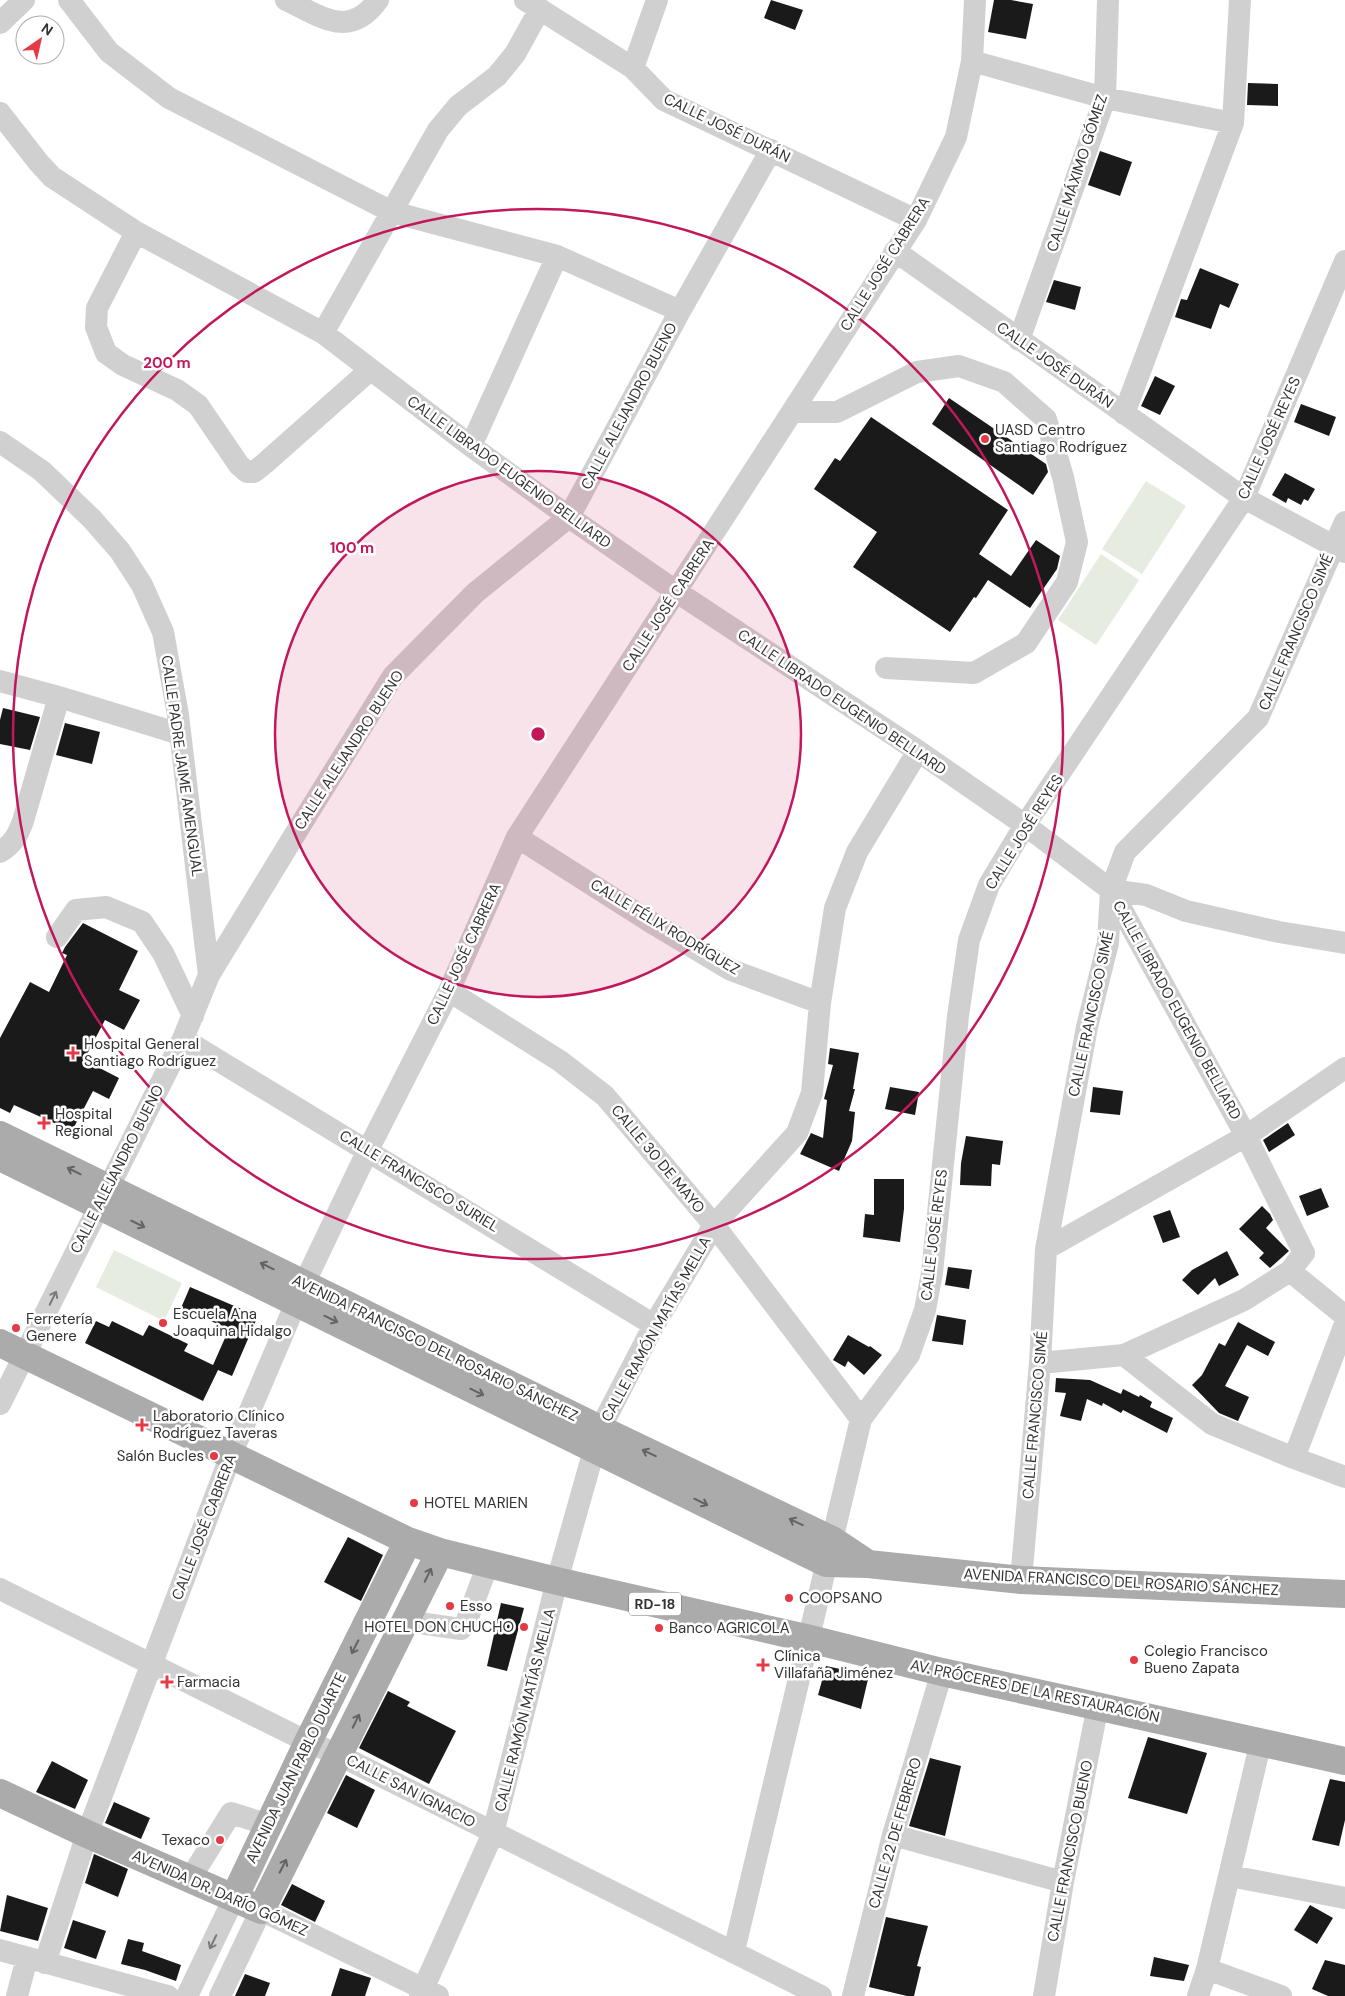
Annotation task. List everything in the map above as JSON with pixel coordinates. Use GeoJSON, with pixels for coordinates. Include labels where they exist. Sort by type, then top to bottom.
{"type":"FeatureCollection","features":[{"type":"Feature","properties":{"kind":"main road","name":"AVENIDA FRANCISCO DEL ROSARIO SÁNCHEZ"},"geometry":{"type":"LineString","coordinates":[[0,1135],[103,1196],[597,1440],[829,1551],[868,1564],[1021,1580],[1345,1594]]}},
{"type":"Feature","properties":{"kind":"main road","name":"AVENIDA FRANCISCO DEL ROSARIO SÁNCHEZ"},"geometry":{"type":"LineString","coordinates":[[0,1157],[103,1196]]}},
{"type":"Feature","properties":{"kind":"main road","name":"AV. PRÓCERES DE LA RESTAURACIÓN"},"geometry":{"type":"LineString","coordinates":[[0,1343],[408,1541],[440,1552],[557,1582],[810,1639],[942,1672],[1345,1760]]}},
{"type":"Feature","properties":{"kind":"main road","name":"AVENIDA JUAN PABLO DUARTE"},"geometry":{"type":"LineString","coordinates":[[234,1898],[308,1742],[408,1541]]}},
{"type":"Feature","properties":{"kind":"main road","name":"AVENIDA JUAN PABLO DUARTE"},"geometry":{"type":"LineString","coordinates":[[261,1910],[440,1552]]}},
{"type":"Feature","properties":{"kind":"main road","name":"AVENIDA DR. DARÍO GÓMEZ"},"geometry":{"type":"LineString","coordinates":[[0,1793],[87,1834],[261,1910]]}},
{"type":"Feature","properties":{"kind":"street"},"geometry":{"type":"LineString","coordinates":[[0,23],[24,0]]}},
{"type":"Feature","properties":{"kind":"street"},"geometry":{"type":"LineString","coordinates":[[69,0],[109,52],[168,98],[392,212],[557,256],[680,311]]}},
{"type":"Feature","properties":{"kind":"street"},"geometry":{"type":"LineString","coordinates":[[286,0],[334,22],[347,23],[370,11],[378,0]]}},
{"type":"Feature","properties":{"kind":"street"},"geometry":{"type":"LineString","coordinates":[[633,68],[657,0]]}},
{"type":"Feature","properties":{"kind":"street","name":"CALLE JOSÉ CABRERA"},"geometry":{"type":"LineString","coordinates":[[17,1996],[36,1961],[87,1834],[231,1455],[300,1293],[368,1150],[449,991],[517,837],[916,220],[956,137],[972,61],[975,0]]}},
{"type":"Feature","properties":{"kind":"street","name":"CALLE MÁXIMO GÓMEZ"},"geometry":{"type":"LineString","coordinates":[[1019,340],[1104,98],[1108,0]]}},
{"type":"Feature","properties":{"kind":"street"},"geometry":{"type":"LineString","coordinates":[[1124,414],[1233,123],[1240,0]]}},
{"type":"Feature","properties":{"kind":"street"},"geometry":{"type":"LineString","coordinates":[[322,333],[438,130],[458,106],[497,76],[514,54],[532,4]]}},
{"type":"Feature","properties":{"kind":"street","name":"CALLE JOSÉ DURÁN"},"geometry":{"type":"LineString","coordinates":[[532,4],[633,68],[664,100],[916,220]]}},
{"type":"Feature","properties":{"kind":"street"},"geometry":{"type":"LineString","coordinates":[[972,61],[1104,98],[1233,123]]}},
{"type":"Feature","properties":{"kind":"street","name":"CALLE LIBRADO EUGENIO BELLIARD"},"geometry":{"type":"LineString","coordinates":[[0,113],[52,177],[136,232],[322,333],[568,518],[918,751],[1025,825],[1110,890],[1246,1136],[1304,1253],[1290,1271],[1244,1300],[1124,1355],[1040,1363]]}},
{"type":"Feature","properties":{"kind":"street","name":"CALLE ALEJANDRO BUENO"},"geometry":{"type":"LineString","coordinates":[[0,1404],[183,1039],[209,975],[393,676],[474,593],[568,518],[680,311],[771,150]]}},
{"type":"Feature","properties":{"kind":"street"},"geometry":{"type":"LineString","coordinates":[[136,232],[97,308],[96,326],[106,353],[123,365],[177,390],[198,405],[239,465],[247,472],[254,472],[264,464],[370,370]]}},
{"type":"Feature","properties":{"kind":"street","name":"CALLE JOSÉ DURÁN"},"geometry":{"type":"LineString","coordinates":[[895,251],[1244,498],[1339,549]]}},
{"type":"Feature","properties":{"kind":"street"},"geometry":{"type":"LineString","coordinates":[[471,446],[557,256]]}},
{"type":"Feature","properties":{"kind":"street","name":"CALLE JOSÉ REYES"},"geometry":{"type":"LineString","coordinates":[[734,1951],[861,1419],[909,1354],[925,1310],[932,1273],[958,1016],[970,940],[989,885],[1025,825],[1244,498],[1345,261]]}},
{"type":"Feature","properties":{"kind":"street"},"geometry":{"type":"LineString","coordinates":[[792,412],[837,412],[917,372],[959,366],[1004,382],[1046,419],[1077,542],[1067,582],[1026,643],[974,672],[886,668]]}},
{"type":"Feature","properties":{"kind":"street","name":"CALLE PADRE JAIME AMENGUAL"},"geometry":{"type":"LineString","coordinates":[[2,448],[42,471],[92,519],[120,551],[142,585],[163,632],[180,734],[209,975]]}},
{"type":"Feature","properties":{"kind":"street","name":"CALLE FRANCISCO SIMÉ"},"geometry":{"type":"LineString","coordinates":[[1021,1580],[1040,1363],[1046,1249],[1087,1027],[1108,943],[1110,890],[1125,852],[1258,718],[1339,549],[1345,522]]}},
{"type":"Feature","properties":{"kind":"street"},"geometry":{"type":"LineString","coordinates":[[0,681],[180,734]]}},
{"type":"Feature","properties":{"kind":"street"},"geometry":{"type":"LineString","coordinates":[[0,852],[13,842],[23,821],[59,697]]}},
{"type":"Feature","properties":{"kind":"street","name":"CALLE RAMÓN MATÍAS MELLA"},"geometry":{"type":"LineString","coordinates":[[427,1994],[493,1833],[557,1582],[597,1440],[654,1325],[714,1225],[796,1133],[812,1092],[820,1003],[835,908],[856,852],[918,751]]}},
{"type":"Feature","properties":{"kind":"street","name":"CALLE FÉLIX RODRÍGUEZ"},"geometry":{"type":"LineString","coordinates":[[517,837],[649,921],[731,970],[820,1003]]}},
{"type":"Feature","properties":{"kind":"street"},"geometry":{"type":"LineString","coordinates":[[1110,890],[1146,895],[1186,912],[1279,932],[1345,943]]}},
{"type":"Feature","properties":{"kind":"street"},"geometry":{"type":"LineString","coordinates":[[56,937],[76,910],[106,907],[142,922],[163,953],[193,1016]]}},
{"type":"Feature","properties":{"kind":"street","name":"CALLE 30 DE MAYO"},"geometry":{"type":"LineString","coordinates":[[449,991],[560,1061],[604,1096],[714,1225],[861,1419]]}},
{"type":"Feature","properties":{"kind":"street","name":"CALLE FRANCISCO SURIEL"},"geometry":{"type":"LineString","coordinates":[[183,1039],[654,1325]]}},
{"type":"Feature","properties":{"kind":"street"},"geometry":{"type":"LineString","coordinates":[[1046,1249],[1246,1136],[1345,1068]]}},
{"type":"Feature","properties":{"kind":"street"},"geometry":{"type":"LineString","coordinates":[[1290,1271],[1345,1316]]}},
{"type":"Feature","properties":{"kind":"street"},"geometry":{"type":"LineString","coordinates":[[1294,1458],[1345,1324]]}},
{"type":"Feature","properties":{"kind":"street"},"geometry":{"type":"LineString","coordinates":[[1124,1355],[1212,1424],[1345,1477]]}},
{"type":"Feature","properties":{"kind":"street"},"geometry":{"type":"LineString","coordinates":[[406,1621],[461,1629],[466,1623],[488,1564]]}},
{"type":"Feature","properties":{"kind":"street","name":"CALLE SAN IGNACIO"},"geometry":{"type":"LineString","coordinates":[[0,1589],[308,1742],[339,1755],[822,1996]]}},
{"type":"Feature","properties":{"kind":"street","name":"CALLE 22 DE FEBRERO"},"geometry":{"type":"LineString","coordinates":[[853,1996],[893,1836],[942,1672]]}},
{"type":"Feature","properties":{"kind":"street","name":"CALLE FRANCISCO BUENO"},"geometry":{"type":"LineString","coordinates":[[1044,1996],[1063,1882],[1098,1705]]}},
{"type":"Feature","properties":{"kind":"street"},"geometry":{"type":"LineString","coordinates":[[1198,1996],[1230,1876],[1261,1741]]}},
{"type":"Feature","properties":{"kind":"street"},"geometry":{"type":"LineString","coordinates":[[190,1879],[231,1813],[269,1825]]}},
{"type":"Feature","properties":{"kind":"street"},"geometry":{"type":"LineString","coordinates":[[893,1836],[1063,1882]]}},
{"type":"Feature","properties":{"kind":"street"},"geometry":{"type":"LineString","coordinates":[[1230,1876],[1345,1898]]}},
{"type":"Feature","properties":{"kind":"street","name":"AVENIDA JUAN PABLO DUARTE"},"geometry":{"type":"LineString","coordinates":[[187,1996],[234,1898]]}},
{"type":"Feature","properties":{"kind":"street","name":"AVENIDA DR. DARÍO GÓMEZ"},"geometry":{"type":"LineString","coordinates":[[261,1910],[427,1994]]}},
{"type":"Feature","properties":{"kind":"street","name":"AVENIDA JUAN PABLO DUARTE"},"geometry":{"type":"LineString","coordinates":[[220,1996],[261,1910]]}},
{"type":"Feature","properties":{"kind":"street"},"geometry":{"type":"LineString","coordinates":[[0,1950],[168,1996]]}},
{"type":"Feature","properties":{"kind":"street"},"geometry":{"type":"LineString","coordinates":[[1206,1969],[1281,1996]]}},
{"type":"Feature","properties":{"kind":"shaded area"},"geometry":{"type":"Polygon","coordinates":[[[1146,481],[1186,506],[1142,574],[1102,549],[1146,481]]]}},
{"type":"Feature","properties":{"kind":"shaded area"},"geometry":{"type":"Polygon","coordinates":[[[1101,554],[1139,580],[1096,645],[1058,620],[1101,554]]]}},
{"type":"Feature","properties":{"kind":"shaded area"},"geometry":{"type":"Polygon","coordinates":[[[114,1250],[182,1283],[164,1321],[96,1287],[114,1250]]]}},
{"type":"Feature","properties":{"kind":"building"},"geometry":{"type":"Polygon","coordinates":[[[771,0],[803,10],[795,30],[764,18],[771,0]]]}},
{"type":"Feature","properties":{"kind":"building"},"geometry":{"type":"Polygon","coordinates":[[[994,0],[1011,0],[1033,4],[1026,39],[988,32],[994,0]]]}},
{"type":"Feature","properties":{"kind":"building"},"geometry":{"type":"Polygon","coordinates":[[[1248,83],[1278,84],[1278,106],[1247,105],[1248,83]]]}},
{"type":"Feature","properties":{"kind":"building"},"geometry":{"type":"Polygon","coordinates":[[[1100,151],[1132,162],[1120,196],[1088,185],[1100,151]]]}},
{"type":"Feature","properties":{"kind":"building"},"geometry":{"type":"Polygon","coordinates":[[[1200,268],[1239,284],[1229,308],[1220,304],[1211,329],[1175,317],[1181,299],[1187,300],[1200,268]]]}},
{"type":"Feature","properties":{"kind":"building"},"geometry":{"type":"Polygon","coordinates":[[[1054,280],[1081,287],[1075,310],[1046,302],[1054,280]]]}},
{"type":"Feature","properties":{"kind":"building"},"geometry":{"type":"Polygon","coordinates":[[[1155,376],[1175,386],[1160,415],[1141,406],[1155,376]]]}},
{"type":"Feature","properties":{"kind":"building"},"geometry":{"type":"Polygon","coordinates":[[[949,398],[1046,464],[1048,472],[1033,495],[932,424],[949,398]]]}},
{"type":"Feature","properties":{"kind":"building"},"geometry":{"type":"Polygon","coordinates":[[[1301,404],[1336,417],[1329,436],[1294,422],[1301,404]]]}},
{"type":"Feature","properties":{"kind":"building"},"geometry":{"type":"Polygon","coordinates":[[[871,417],[1008,510],[979,554],[1011,576],[1036,540],[1060,556],[1057,569],[1030,608],[988,580],[950,632],[853,567],[877,532],[814,489],[835,458],[840,461],[871,417]]]}},
{"type":"Feature","properties":{"kind":"building"},"geometry":{"type":"Polygon","coordinates":[[[1285,473],[1315,489],[1308,501],[1304,499],[1301,505],[1288,498],[1286,503],[1272,495],[1285,473]]]}},
{"type":"Feature","properties":{"kind":"building"},"geometry":{"type":"Polygon","coordinates":[[[3,708],[40,717],[30,750],[0,744],[0,720],[3,708]]]}},
{"type":"Feature","properties":{"kind":"building"},"geometry":{"type":"Polygon","coordinates":[[[65,723],[100,732],[92,764],[56,755],[65,723]]]}},
{"type":"Feature","properties":{"kind":"building"},"geometry":{"type":"Polygon","coordinates":[[[83,923],[138,951],[119,990],[140,1000],[124,1030],[105,1020],[84,1060],[119,1078],[109,1099],[93,1091],[72,1131],[14,1105],[10,1113],[0,1108],[0,1038],[30,982],[49,992],[67,955],[62,953],[83,923]]]}},
{"type":"Feature","properties":{"kind":"building"},"geometry":{"type":"Polygon","coordinates":[[[830,1048],[859,1053],[853,1089],[855,1089],[849,1111],[855,1112],[852,1141],[839,1171],[800,1154],[811,1133],[823,1138],[827,1100],[824,1099],[833,1065],[828,1064],[830,1048]]]}},
{"type":"Feature","properties":{"kind":"building"},"geometry":{"type":"Polygon","coordinates":[[[890,1087],[919,1092],[915,1115],[885,1109],[890,1087]]]}},
{"type":"Feature","properties":{"kind":"building"},"geometry":{"type":"Polygon","coordinates":[[[1093,1087],[1123,1091],[1120,1115],[1090,1112],[1093,1087]]]}},
{"type":"Feature","properties":{"kind":"building"},"geometry":{"type":"Polygon","coordinates":[[[1288,1123],[1295,1135],[1269,1152],[1263,1140],[1288,1123]]]}},
{"type":"Feature","properties":{"kind":"building"},"geometry":{"type":"Polygon","coordinates":[[[966,1136],[1003,1141],[1000,1165],[992,1164],[991,1186],[960,1185],[961,1163],[966,1136]]]}},
{"type":"Feature","properties":{"kind":"building"},"geometry":{"type":"Polygon","coordinates":[[[874,1179],[904,1179],[904,1209],[900,1242],[863,1237],[865,1214],[874,1215],[874,1179]]]}},
{"type":"Feature","properties":{"kind":"building"},"geometry":{"type":"Polygon","coordinates":[[[1321,1188],[1329,1207],[1307,1216],[1299,1196],[1321,1188]]]}},
{"type":"Feature","properties":{"kind":"building"},"geometry":{"type":"Polygon","coordinates":[[[1262,1206],[1273,1220],[1266,1228],[1289,1251],[1270,1268],[1259,1258],[1264,1253],[1239,1229],[1262,1206]]]}},
{"type":"Feature","properties":{"kind":"building"},"geometry":{"type":"Polygon","coordinates":[[[1170,1210],[1180,1237],[1163,1243],[1153,1216],[1170,1210]]]}},
{"type":"Feature","properties":{"kind":"building"},"geometry":{"type":"Polygon","coordinates":[[[1227,1251],[1239,1275],[1219,1286],[1215,1278],[1198,1295],[1182,1280],[1192,1270],[1227,1251]]]}},
{"type":"Feature","properties":{"kind":"building"},"geometry":{"type":"Polygon","coordinates":[[[948,1267],[972,1270],[969,1289],[945,1285],[948,1267]]]}},
{"type":"Feature","properties":{"kind":"building"},"geometry":{"type":"Polygon","coordinates":[[[190,1287],[258,1316],[232,1376],[218,1370],[203,1401],[85,1343],[96,1321],[109,1327],[112,1321],[143,1336],[149,1325],[188,1344],[184,1351],[213,1365],[229,1329],[181,1308],[190,1287]]]}},
{"type":"Feature","properties":{"kind":"building"},"geometry":{"type":"Polygon","coordinates":[[[937,1315],[966,1320],[963,1345],[932,1341],[937,1315]]]}},
{"type":"Feature","properties":{"kind":"building"},"geometry":{"type":"Polygon","coordinates":[[[1238,1322],[1275,1342],[1268,1356],[1247,1345],[1225,1386],[1249,1397],[1238,1421],[1219,1413],[1192,1385],[1202,1375],[1219,1343],[1225,1346],[1238,1322]]]}},
{"type":"Feature","properties":{"kind":"building"},"geometry":{"type":"Polygon","coordinates":[[[848,1335],[870,1346],[882,1355],[864,1375],[848,1361],[845,1367],[833,1360],[848,1335]]]}},
{"type":"Feature","properties":{"kind":"building"},"geometry":{"type":"Polygon","coordinates":[[[1056,1378],[1090,1380],[1121,1394],[1123,1389],[1139,1397],[1140,1395],[1152,1402],[1150,1407],[1173,1418],[1167,1433],[1123,1410],[1121,1413],[1103,1403],[1102,1406],[1087,1399],[1081,1421],[1060,1416],[1066,1393],[1055,1392],[1056,1378]]]}},
{"type":"Feature","properties":{"kind":"building"},"geometry":{"type":"Polygon","coordinates":[[[348,1537],[383,1555],[361,1601],[324,1582],[348,1537]]]}},
{"type":"Feature","properties":{"kind":"building"},"geometry":{"type":"Polygon","coordinates":[[[501,1603],[524,1608],[507,1671],[487,1666],[501,1603]]]}},
{"type":"Feature","properties":{"kind":"building"},"geometry":{"type":"Polygon","coordinates":[[[826,1666],[869,1675],[861,1709],[818,1695],[826,1666]]]}},
{"type":"Feature","properties":{"kind":"building"},"geometry":{"type":"Polygon","coordinates":[[[388,1691],[410,1702],[407,1706],[456,1731],[429,1784],[359,1748],[388,1691]]]}},
{"type":"Feature","properties":{"kind":"building"},"geometry":{"type":"Polygon","coordinates":[[[1148,1737],[1207,1753],[1187,1814],[1128,1798],[1148,1737]]]}},
{"type":"Feature","properties":{"kind":"building"},"geometry":{"type":"Polygon","coordinates":[[[930,1758],[961,1766],[945,1836],[909,1826],[930,1758]]]}},
{"type":"Feature","properties":{"kind":"building"},"geometry":{"type":"Polygon","coordinates":[[[52,1761],[88,1780],[75,1809],[36,1792],[52,1761]]]}},
{"type":"Feature","properties":{"kind":"building"},"geometry":{"type":"Polygon","coordinates":[[[346,1775],[375,1790],[357,1828],[327,1813],[346,1775]]]}},
{"type":"Feature","properties":{"kind":"building"},"geometry":{"type":"Polygon","coordinates":[[[1330,1779],[1345,1782],[1345,1820],[1339,1846],[1312,1840],[1330,1779]]]}},
{"type":"Feature","properties":{"kind":"building"},"geometry":{"type":"Polygon","coordinates":[[[114,1802],[150,1818],[141,1839],[105,1823],[114,1802]]]}},
{"type":"Feature","properties":{"kind":"building"},"geometry":{"type":"Polygon","coordinates":[[[94,1854],[128,1869],[118,1897],[85,1883],[94,1854]]]}},
{"type":"Feature","properties":{"kind":"building"},"geometry":{"type":"Polygon","coordinates":[[[292,1884],[325,1901],[315,1922],[281,1905],[292,1884]]]}},
{"type":"Feature","properties":{"kind":"building"},"geometry":{"type":"Polygon","coordinates":[[[7,1895],[48,1908],[38,1941],[0,1931],[7,1895]]]}},
{"type":"Feature","properties":{"kind":"building"},"geometry":{"type":"Polygon","coordinates":[[[1310,1905],[1333,1918],[1317,1944],[1294,1930],[1310,1905]]]}},
{"type":"Feature","properties":{"kind":"building"},"geometry":{"type":"Polygon","coordinates":[[[886,1917],[928,1926],[917,1966],[921,1967],[914,1996],[869,1987],[886,1917]]]}},
{"type":"Feature","properties":{"kind":"building"},"geometry":{"type":"Polygon","coordinates":[[[73,1920],[106,1931],[96,1959],[64,1948],[73,1920]]]}},
{"type":"Feature","properties":{"kind":"building"},"geometry":{"type":"Polygon","coordinates":[[[128,1939],[144,1943],[142,1951],[181,1965],[176,1981],[121,1964],[128,1939]]]}},
{"type":"Feature","properties":{"kind":"building"},"geometry":{"type":"Polygon","coordinates":[[[1154,1957],[1189,1965],[1184,1981],[1150,1976],[1154,1957]]]}},
{"type":"Feature","properties":{"kind":"building"},"geometry":{"type":"Polygon","coordinates":[[[1325,1960],[1345,1965],[1345,1996],[1328,1996],[1312,1989],[1325,1960]]]}},
{"type":"Feature","properties":{"kind":"building"},"geometry":{"type":"Polygon","coordinates":[[[340,1968],[371,1978],[365,1996],[331,1996],[340,1968]]]}},
{"type":"Feature","properties":{"kind":"building"},"geometry":{"type":"Polygon","coordinates":[[[245,1974],[270,1983],[265,1996],[235,1996],[245,1974]]]}},
{"type":"Feature","properties":{"kind":"place","name":"UASD Centro Santiago Rodríguez"},"geometry":{"type":"Point","coordinates":[985,439]}},
{"type":"Feature","properties":{"kind":"place","name":"Hospital General Santiago Rodríguez"},"geometry":{"type":"Point","coordinates":[73,1053]}},
{"type":"Feature","properties":{"kind":"place","name":"Hospital Regional"},"geometry":{"type":"Point","coordinates":[44,1123]}},
{"type":"Feature","properties":{"kind":"place","name":"Escuela Ana Joaquina Hidalgo"},"geometry":{"type":"Point","coordinates":[163,1323]}},
{"type":"Feature","properties":{"kind":"place","name":"Ferretería Genere"},"geometry":{"type":"Point","coordinates":[16,1328]}},
{"type":"Feature","properties":{"kind":"place","name":"Laboratorio Clínico Rodríguez Taveras"},"geometry":{"type":"Point","coordinates":[142,1425]}},
{"type":"Feature","properties":{"kind":"place","name":"Salón Bucles"},"geometry":{"type":"Point","coordinates":[214,1456]}},
{"type":"Feature","properties":{"kind":"place","name":"HOTEL MARIEN"},"geometry":{"type":"Point","coordinates":[414,1503]}},
{"type":"Feature","properties":{"kind":"place","name":"COOPSANO"},"geometry":{"type":"Point","coordinates":[789,1598]}},
{"type":"Feature","properties":{"kind":"place","name":"Esso"},"geometry":{"type":"Point","coordinates":[450,1606]}},
{"type":"Feature","properties":{"kind":"place","name":"HOTEL DON CHUCHO"},"geometry":{"type":"Point","coordinates":[524,1627]}},
{"type":"Feature","properties":{"kind":"place","name":"Banco AGRICOLA"},"geometry":{"type":"Point","coordinates":[659,1628]}},
{"type":"Feature","properties":{"kind":"place","name":"Colegio Francisco Bueno Zapata"},"geometry":{"type":"Point","coordinates":[1134,1660]}},
{"type":"Feature","properties":{"kind":"place","name":"Clínica Villafaña Jiménez"},"geometry":{"type":"Point","coordinates":[763,1665]}},
{"type":"Feature","properties":{"kind":"place","name":"Farmacia"},"geometry":{"type":"Point","coordinates":[167,1682]}},
{"type":"Feature","properties":{"kind":"place","name":"Texaco"},"geometry":{"type":"Point","coordinates":[220,1840]}}]}
